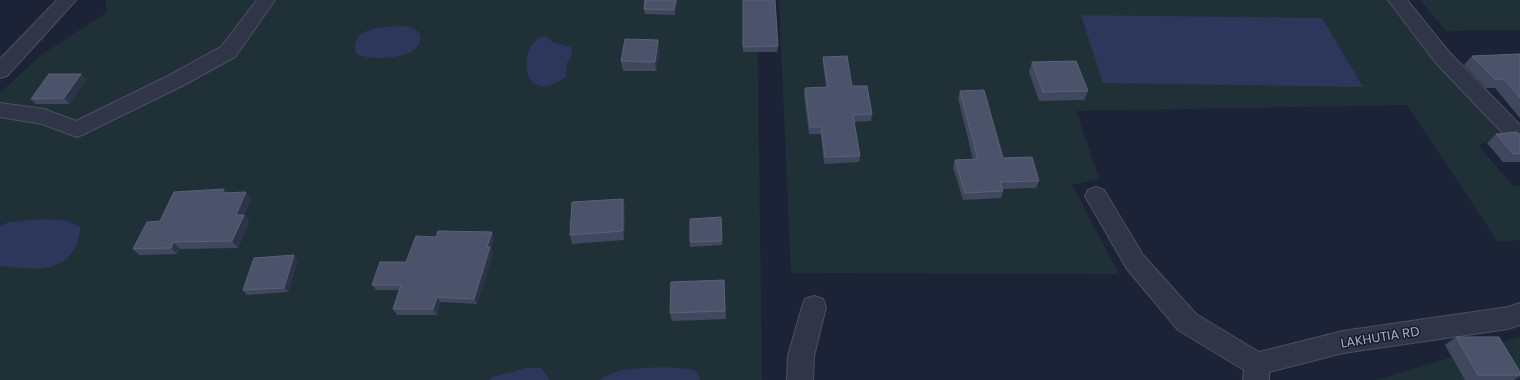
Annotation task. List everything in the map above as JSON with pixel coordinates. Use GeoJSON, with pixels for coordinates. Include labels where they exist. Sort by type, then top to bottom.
{"type":"FeatureCollection","features":[{"type":"Feature","properties":{"kind":"street"},"geometry":{"type":"LineString","coordinates":[[0,71],[67,0]]}},
{"type":"Feature","properties":{"kind":"street"},"geometry":{"type":"LineString","coordinates":[[0,110],[44,117],[77,129],[174,81],[228,52],[266,0]]}},
{"type":"Feature","properties":{"kind":"street"},"geometry":{"type":"LineString","coordinates":[[1397,0],[1442,57],[1520,138]]}},
{"type":"Feature","properties":{"kind":"street"},"geometry":{"type":"LineString","coordinates":[[1096,196],[1135,262],[1187,322],[1257,372]]}},
{"type":"Feature","properties":{"kind":"street"},"geometry":{"type":"LineString","coordinates":[[800,380],[801,356],[814,307]]}},
{"type":"Feature","properties":{"kind":"street","name":"LAKHUTIA RD"},"geometry":{"type":"LineString","coordinates":[[1257,372],[1343,342],[1508,318],[1520,314]]}},
{"type":"Feature","properties":{"kind":"shaded area"},"geometry":{"type":"Polygon","coordinates":[[[106,0],[757,0],[762,380],[0,380],[0,93],[41,55],[106,13],[106,0]]]}},
{"type":"Feature","properties":{"kind":"shaded area"},"geometry":{"type":"Polygon","coordinates":[[[779,0],[1389,0],[1500,134],[1479,146],[1512,185],[1520,186],[1520,240],[1498,242],[1407,105],[1076,111],[1099,179],[1072,185],[1119,274],[791,273],[779,0]]]}},
{"type":"Feature","properties":{"kind":"shaded area"},"geometry":{"type":"Polygon","coordinates":[[[1420,0],[1520,0],[1520,30],[1446,31],[1420,0]]]}},
{"type":"Feature","properties":{"kind":"shaded area"},"geometry":{"type":"Polygon","coordinates":[[[1520,337],[1520,380],[1376,380],[1520,337]]]}},
{"type":"Feature","properties":{"kind":"water"},"geometry":{"type":"Polygon","coordinates":[[[1081,15],[1322,18],[1363,87],[1103,83],[1081,15]]]}},
{"type":"Feature","properties":{"kind":"water"},"geometry":{"type":"Polygon","coordinates":[[[408,26],[417,31],[420,35],[420,41],[417,47],[411,52],[382,58],[371,58],[356,54],[355,44],[358,37],[364,32],[381,27],[408,26]]]}},
{"type":"Feature","properties":{"kind":"water"},"geometry":{"type":"Polygon","coordinates":[[[544,36],[549,38],[552,42],[571,47],[572,55],[567,63],[566,77],[551,85],[539,86],[531,81],[527,72],[527,61],[529,50],[535,41],[544,36]]]}},
{"type":"Feature","properties":{"kind":"water"},"geometry":{"type":"Polygon","coordinates":[[[45,219],[69,221],[81,228],[77,244],[69,256],[52,266],[42,268],[32,269],[0,266],[0,226],[9,222],[45,219]]]}},
{"type":"Feature","properties":{"kind":"water"},"geometry":{"type":"Polygon","coordinates":[[[669,367],[695,370],[700,380],[600,380],[607,375],[624,370],[669,367]]]}},
{"type":"Feature","properties":{"kind":"water"},"geometry":{"type":"Polygon","coordinates":[[[526,368],[541,368],[550,380],[490,380],[492,377],[526,368]]]}},
{"type":"Feature","properties":{"kind":"building"},"geometry":{"type":"Polygon","coordinates":[[[645,0],[676,0],[674,10],[644,9],[645,0]]]}},
{"type":"Feature","properties":{"kind":"building"},"geometry":{"type":"Polygon","coordinates":[[[743,0],[775,0],[778,46],[743,47],[743,0]]]}},
{"type":"Feature","properties":{"kind":"building"},"geometry":{"type":"Polygon","coordinates":[[[625,39],[658,40],[655,62],[621,61],[625,39]]]}},
{"type":"Feature","properties":{"kind":"building"},"geometry":{"type":"Polygon","coordinates":[[[1520,54],[1520,98],[1504,79],[1495,79],[1472,56],[1520,54]]]}},
{"type":"Feature","properties":{"kind":"building"},"geometry":{"type":"Polygon","coordinates":[[[847,56],[852,86],[867,86],[872,114],[853,115],[860,156],[825,157],[821,127],[810,127],[805,88],[828,87],[823,57],[847,56]]]}},
{"type":"Feature","properties":{"kind":"building"},"geometry":{"type":"Polygon","coordinates":[[[1076,61],[1088,91],[1043,92],[1032,62],[1076,61]]]}},
{"type":"Feature","properties":{"kind":"building"},"geometry":{"type":"Polygon","coordinates":[[[49,74],[81,74],[64,98],[31,99],[49,74]]]}},
{"type":"Feature","properties":{"kind":"building"},"geometry":{"type":"Polygon","coordinates":[[[984,90],[1003,158],[1032,157],[1039,181],[1000,182],[1003,191],[965,193],[955,160],[978,159],[960,91],[984,90]]]}},
{"type":"Feature","properties":{"kind":"building"},"geometry":{"type":"Polygon","coordinates":[[[1517,132],[1520,135],[1520,153],[1513,154],[1496,134],[1517,132]]]}},
{"type":"Feature","properties":{"kind":"building"},"geometry":{"type":"Polygon","coordinates":[[[224,189],[222,193],[246,192],[236,215],[244,215],[232,241],[173,242],[171,248],[133,249],[147,222],[160,221],[174,192],[224,189]]]}},
{"type":"Feature","properties":{"kind":"building"},"geometry":{"type":"Polygon","coordinates":[[[623,199],[623,231],[570,235],[572,202],[623,199]]]}},
{"type":"Feature","properties":{"kind":"building"},"geometry":{"type":"Polygon","coordinates":[[[721,217],[722,241],[690,242],[690,219],[721,217]]]}},
{"type":"Feature","properties":{"kind":"building"},"geometry":{"type":"Polygon","coordinates":[[[438,231],[492,232],[487,247],[490,247],[474,299],[437,297],[433,309],[393,309],[401,285],[372,285],[380,262],[406,262],[416,236],[436,237],[438,231]]]}},
{"type":"Feature","properties":{"kind":"building"},"geometry":{"type":"Polygon","coordinates":[[[294,255],[284,288],[243,290],[254,258],[294,255]]]}},
{"type":"Feature","properties":{"kind":"building"},"geometry":{"type":"Polygon","coordinates":[[[724,280],[725,311],[670,313],[671,282],[724,280]]]}},
{"type":"Feature","properties":{"kind":"building"},"geometry":{"type":"Polygon","coordinates":[[[1456,337],[1499,337],[1520,372],[1520,375],[1478,375],[1456,337]]]}}]}
